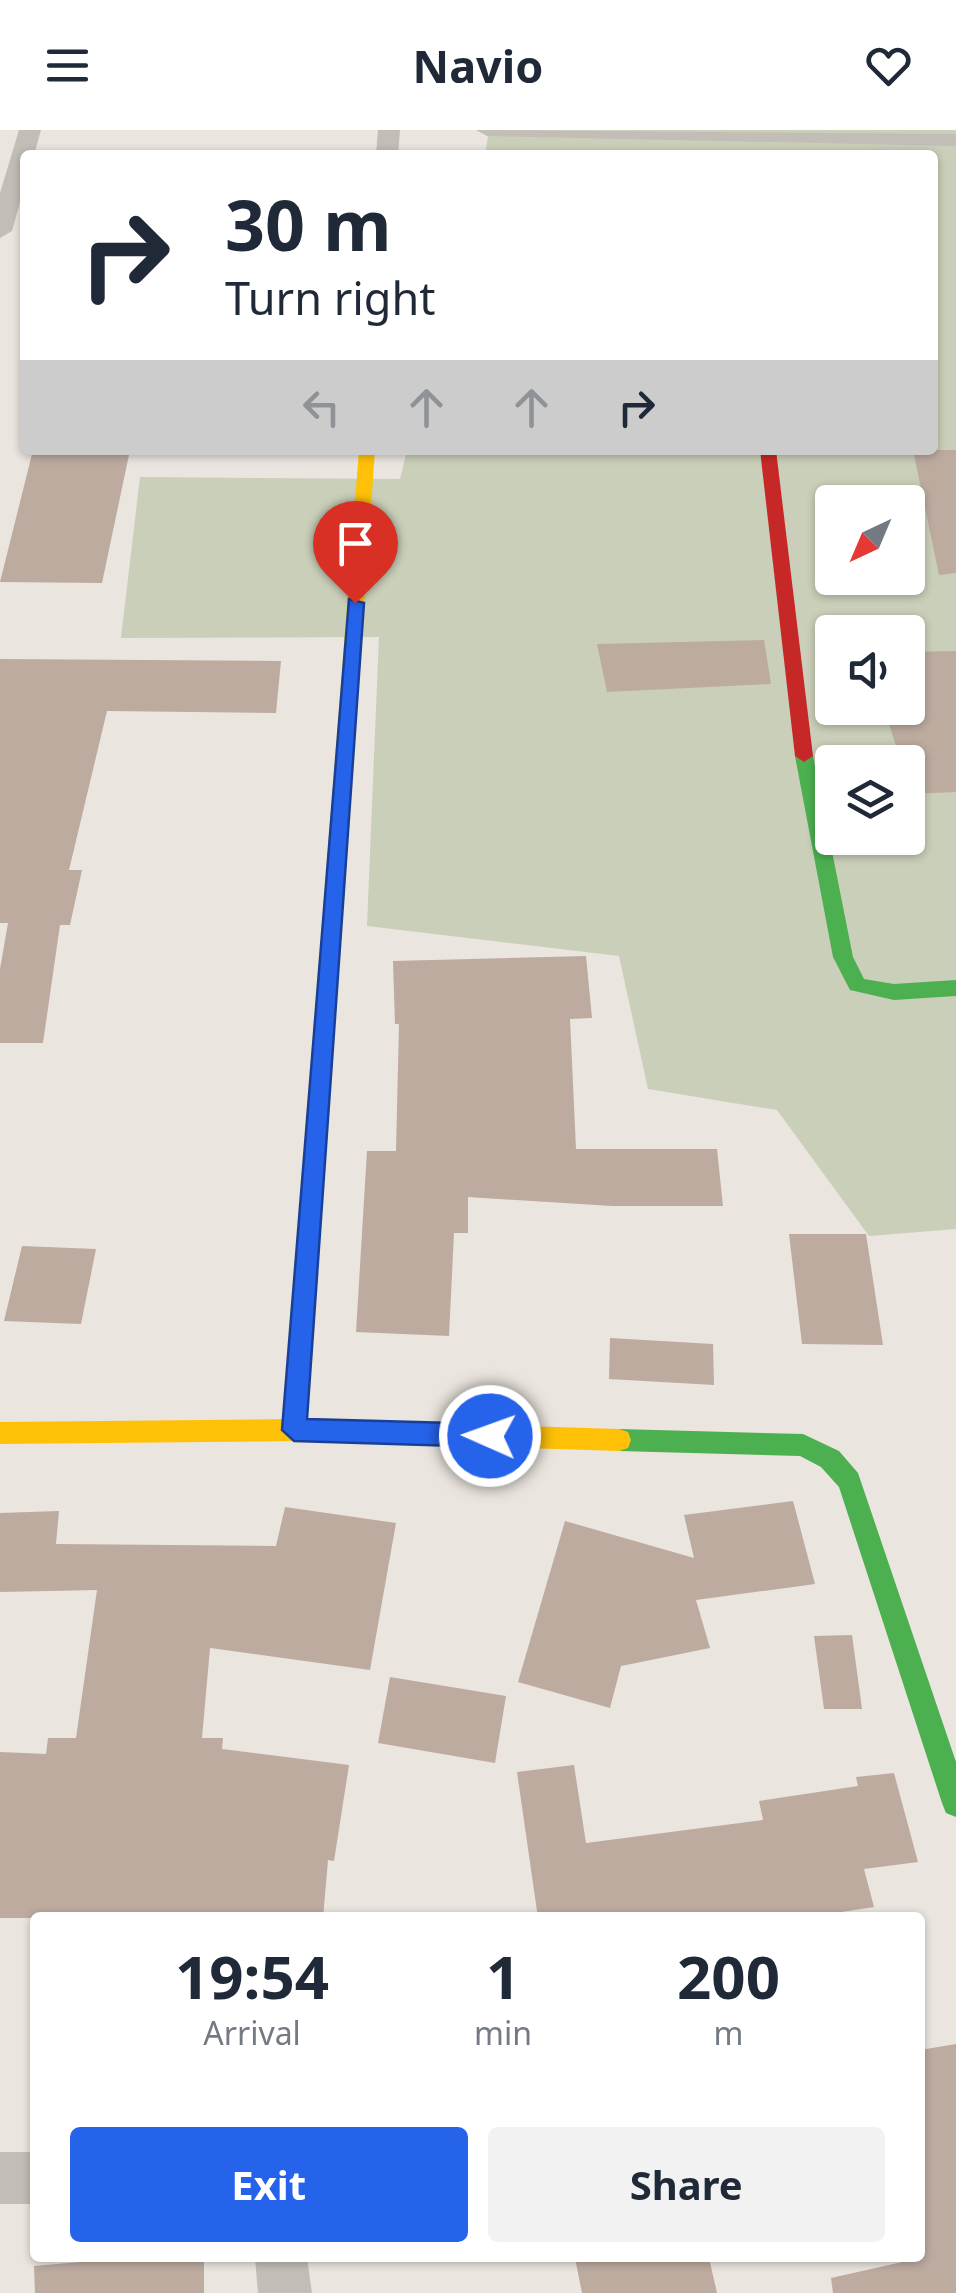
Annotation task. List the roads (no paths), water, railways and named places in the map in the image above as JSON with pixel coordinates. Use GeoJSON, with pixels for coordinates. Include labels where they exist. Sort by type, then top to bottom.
{"type":"FeatureCollection","features":[{"type":"Feature","properties":{"kind":"street"},"geometry":{"type":"LineString","coordinates":[[487,130],[956,140]]}},
{"type":"Feature","properties":{"kind":"street"},"geometry":{"type":"LineString","coordinates":[[0,231],[20,164]]}},
{"type":"Feature","properties":{"kind":"street"},"geometry":{"type":"LineString","coordinates":[[294,1430],[366,455]]}},
{"type":"Feature","properties":{"kind":"street"},"geometry":{"type":"LineString","coordinates":[[769,455],[809,797],[842,957],[857,985],[876,992],[904,994],[956,988]]}},
{"type":"Feature","properties":{"kind":"street"},"geometry":{"type":"LineString","coordinates":[[0,1433],[294,1430],[803,1445],[830,1458],[849,1481],[956,1804]]}},
{"type":"Feature","properties":{"kind":"street"},"geometry":{"type":"LineString","coordinates":[[0,2178],[30,2178]]}},
{"type":"Feature","properties":{"kind":"street"},"geometry":{"type":"LineString","coordinates":[[282,2262],[285,2293]]}}]}
